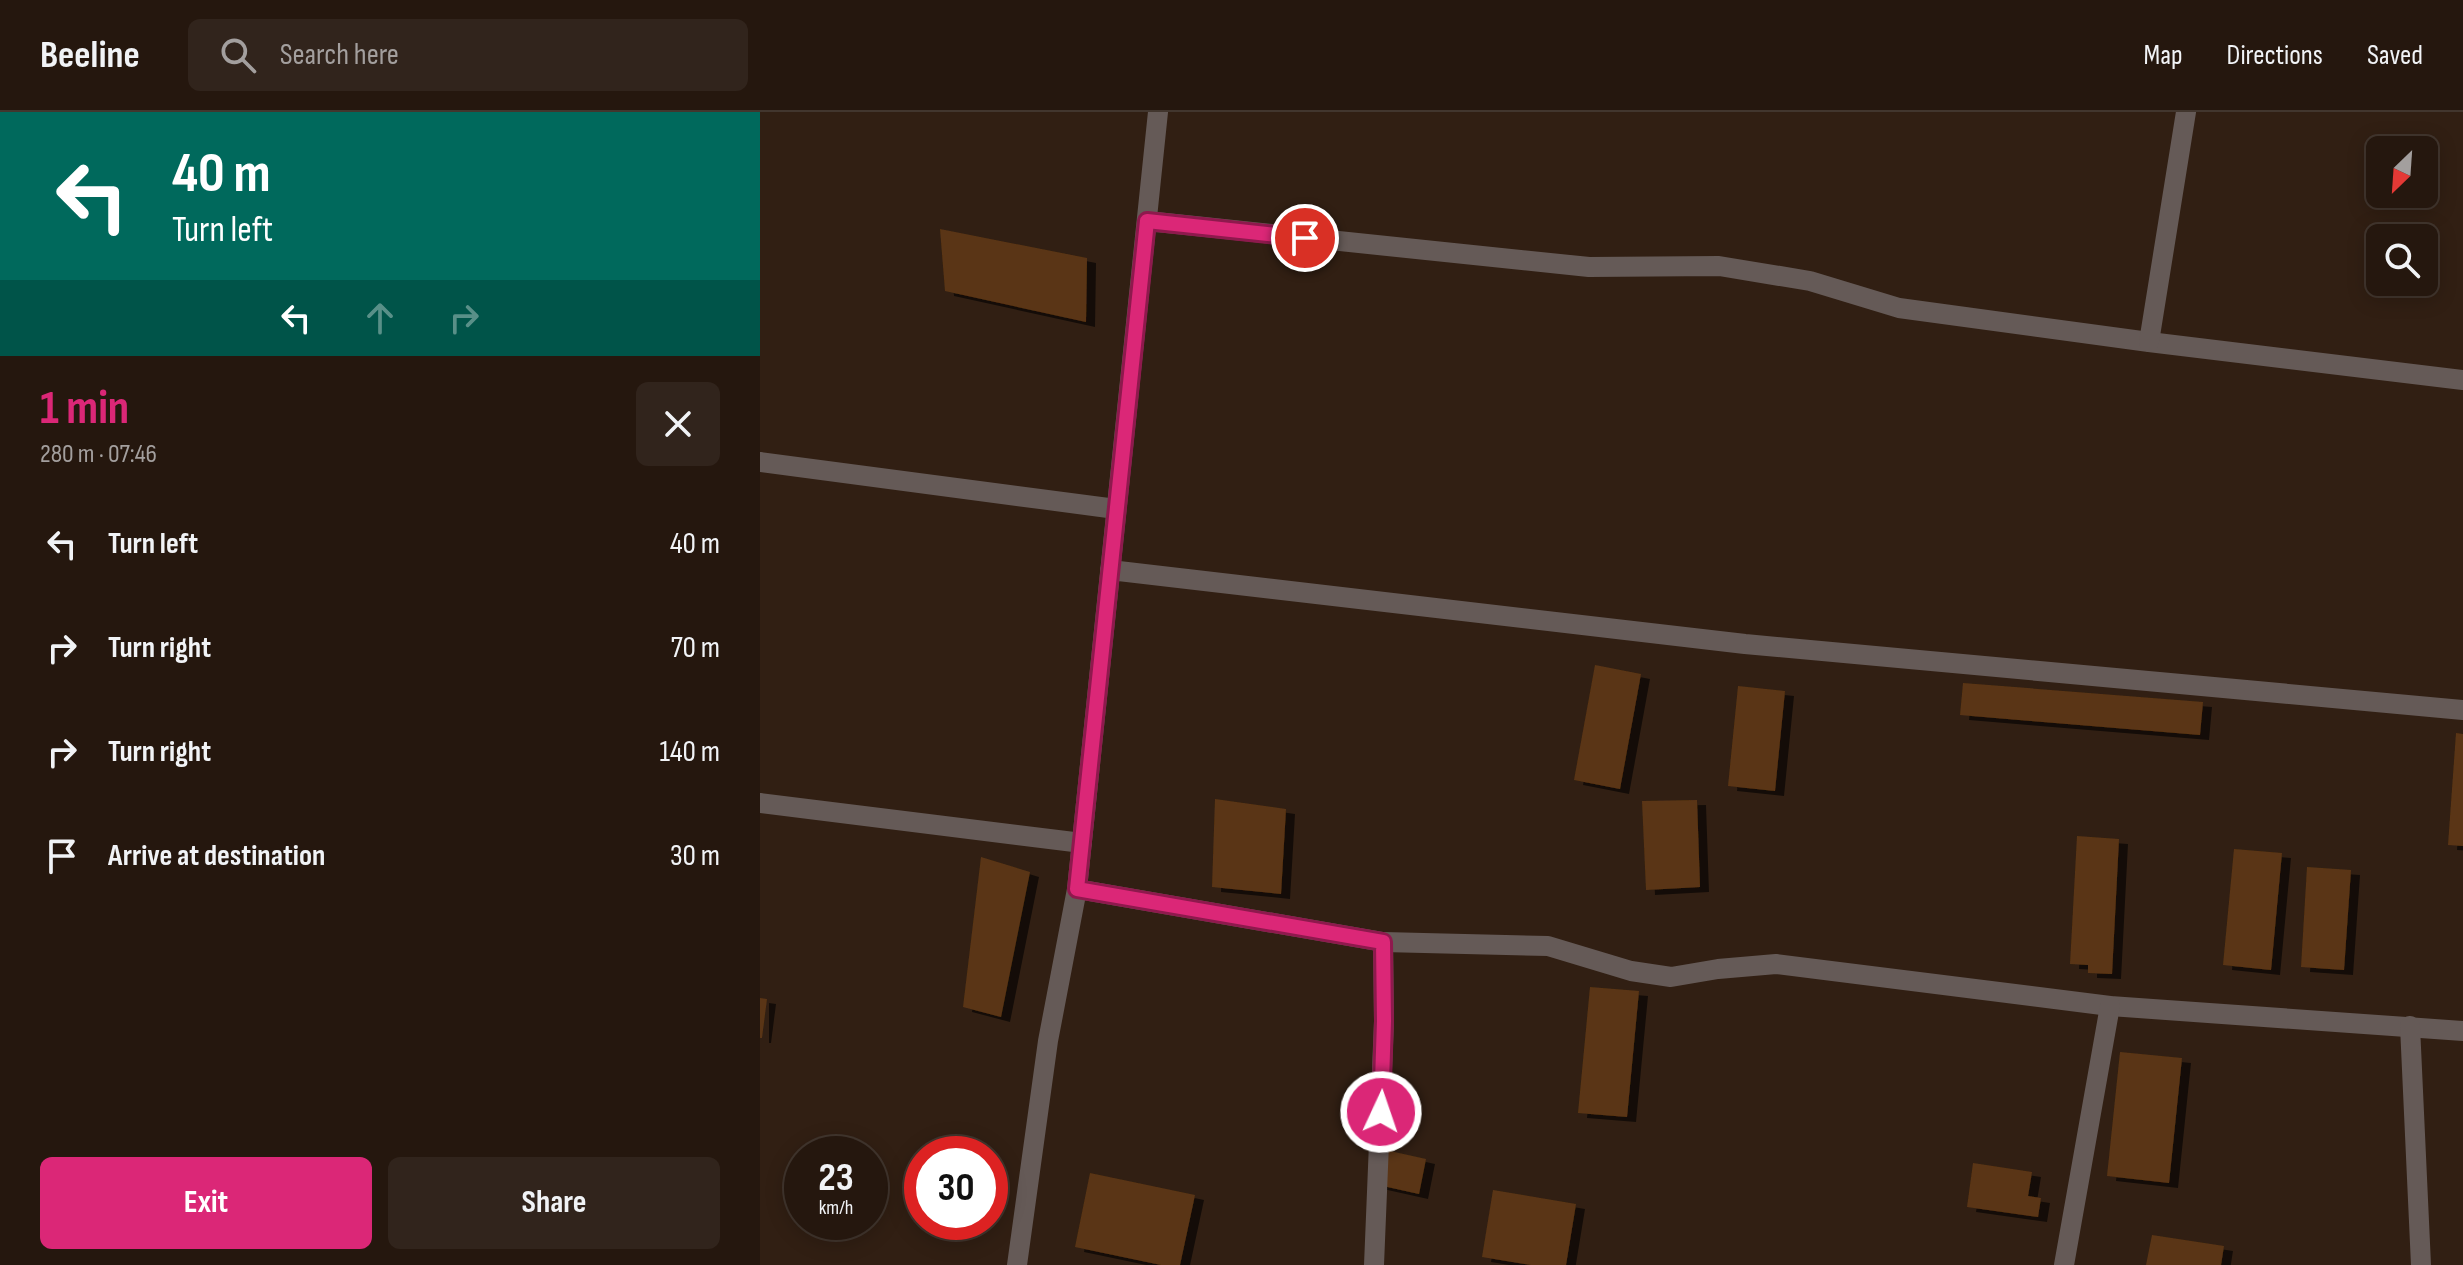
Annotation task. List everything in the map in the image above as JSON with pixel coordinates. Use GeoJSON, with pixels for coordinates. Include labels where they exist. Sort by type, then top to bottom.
{"type":"FeatureCollection","features":[{"type":"Feature","properties":{"kind":"street"},"geometry":{"type":"LineString","coordinates":[[1017,1265],[1048,1041],[1077,889],[1158,112]]}},
{"type":"Feature","properties":{"kind":"street"},"geometry":{"type":"LineString","coordinates":[[2149,342],[2186,112]]}},
{"type":"Feature","properties":{"kind":"street"},"geometry":{"type":"LineString","coordinates":[[1147,221],[1589,267],[1719,266],[1810,281],[1899,308],[2463,380]]}},
{"type":"Feature","properties":{"kind":"street"},"geometry":{"type":"LineString","coordinates":[[760,462],[1116,509]]}},
{"type":"Feature","properties":{"kind":"street"},"geometry":{"type":"LineString","coordinates":[[1110,570],[1745,644],[2463,710]]}},
{"type":"Feature","properties":{"kind":"street"},"geometry":{"type":"LineString","coordinates":[[760,803],[1082,843]]}},
{"type":"Feature","properties":{"kind":"street"},"geometry":{"type":"LineString","coordinates":[[1077,889],[1383,942],[1548,946],[1631,971],[1671,977],[1776,964],[2110,1006],[2463,1031]]}},
{"type":"Feature","properties":{"kind":"street"},"geometry":{"type":"LineString","coordinates":[[1374,1265],[1384,1021],[1383,942]]}},
{"type":"Feature","properties":{"kind":"street"},"geometry":{"type":"LineString","coordinates":[[2064,1265],[2110,1006]]}},
{"type":"Feature","properties":{"kind":"street"},"geometry":{"type":"LineString","coordinates":[[2410,1026],[2421,1265]]}},
{"type":"Feature","properties":{"kind":"building"},"geometry":{"type":"Polygon","coordinates":[[[940,229],[1087,258],[1086,322],[945,291],[940,229]]]}},
{"type":"Feature","properties":{"kind":"building"},"geometry":{"type":"Polygon","coordinates":[[[1595,665],[1641,674],[1620,789],[1574,780],[1595,665]]]}},
{"type":"Feature","properties":{"kind":"building"},"geometry":{"type":"Polygon","coordinates":[[[1963,683],[2203,702],[2200,735],[1960,715],[1963,683]]]}},
{"type":"Feature","properties":{"kind":"building"},"geometry":{"type":"Polygon","coordinates":[[[1738,686],[1785,691],[1775,791],[1728,786],[1738,686]]]}},
{"type":"Feature","properties":{"kind":"building"},"geometry":{"type":"Polygon","coordinates":[[[2456,733],[2463,734],[2463,846],[2448,845],[2456,733]]]}},
{"type":"Feature","properties":{"kind":"building"},"geometry":{"type":"Polygon","coordinates":[[[1215,799],[1286,809],[1281,894],[1212,887],[1215,799]]]}},
{"type":"Feature","properties":{"kind":"building"},"geometry":{"type":"Polygon","coordinates":[[[1697,800],[1700,887],[1646,890],[1642,801],[1697,800]]]}},
{"type":"Feature","properties":{"kind":"building"},"geometry":{"type":"Polygon","coordinates":[[[2077,836],[2119,839],[2112,974],[2088,973],[2088,965],[2070,964],[2077,836]]]}},
{"type":"Feature","properties":{"kind":"building"},"geometry":{"type":"Polygon","coordinates":[[[2234,849],[2282,853],[2271,970],[2223,965],[2234,849]]]}},
{"type":"Feature","properties":{"kind":"building"},"geometry":{"type":"Polygon","coordinates":[[[981,857],[1030,872],[1001,1017],[963,1007],[981,857]]]}},
{"type":"Feature","properties":{"kind":"building"},"geometry":{"type":"Polygon","coordinates":[[[2307,867],[2351,870],[2344,970],[2301,967],[2307,867]]]}},
{"type":"Feature","properties":{"kind":"building"},"geometry":{"type":"Polygon","coordinates":[[[1590,987],[1639,991],[1627,1117],[1578,1113],[1590,987]]]}},
{"type":"Feature","properties":{"kind":"building"},"geometry":{"type":"Polygon","coordinates":[[[760,998],[767,999],[762,1038],[760,1038],[760,998]]]}},
{"type":"Feature","properties":{"kind":"building"},"geometry":{"type":"Polygon","coordinates":[[[2120,1052],[2182,1058],[2169,1183],[2107,1176],[2120,1052]]]}},
{"type":"Feature","properties":{"kind":"building"},"geometry":{"type":"Polygon","coordinates":[[[1381,1149],[1426,1159],[1419,1194],[1374,1184],[1381,1149]]]}},
{"type":"Feature","properties":{"kind":"building"},"geometry":{"type":"Polygon","coordinates":[[[1973,1163],[2032,1172],[2028,1196],[2041,1198],[2038,1217],[1967,1207],[1973,1163]]]}},
{"type":"Feature","properties":{"kind":"building"},"geometry":{"type":"Polygon","coordinates":[[[1090,1173],[1195,1195],[1180,1265],[1161,1265],[1075,1247],[1090,1173]]]}},
{"type":"Feature","properties":{"kind":"building"},"geometry":{"type":"Polygon","coordinates":[[[1493,1190],[1576,1204],[1566,1265],[1531,1265],[1482,1257],[1493,1190]]]}},
{"type":"Feature","properties":{"kind":"building"},"geometry":{"type":"Polygon","coordinates":[[[2152,1235],[2224,1246],[2221,1265],[2146,1265],[2152,1235]]]}},
{"type":"Feature","properties":{"kind":"route"},"geometry":{"type":"LineString","coordinates":[[1305,238],[1147,221],[1077,889],[1383,942],[1381,1112]]}}]}
